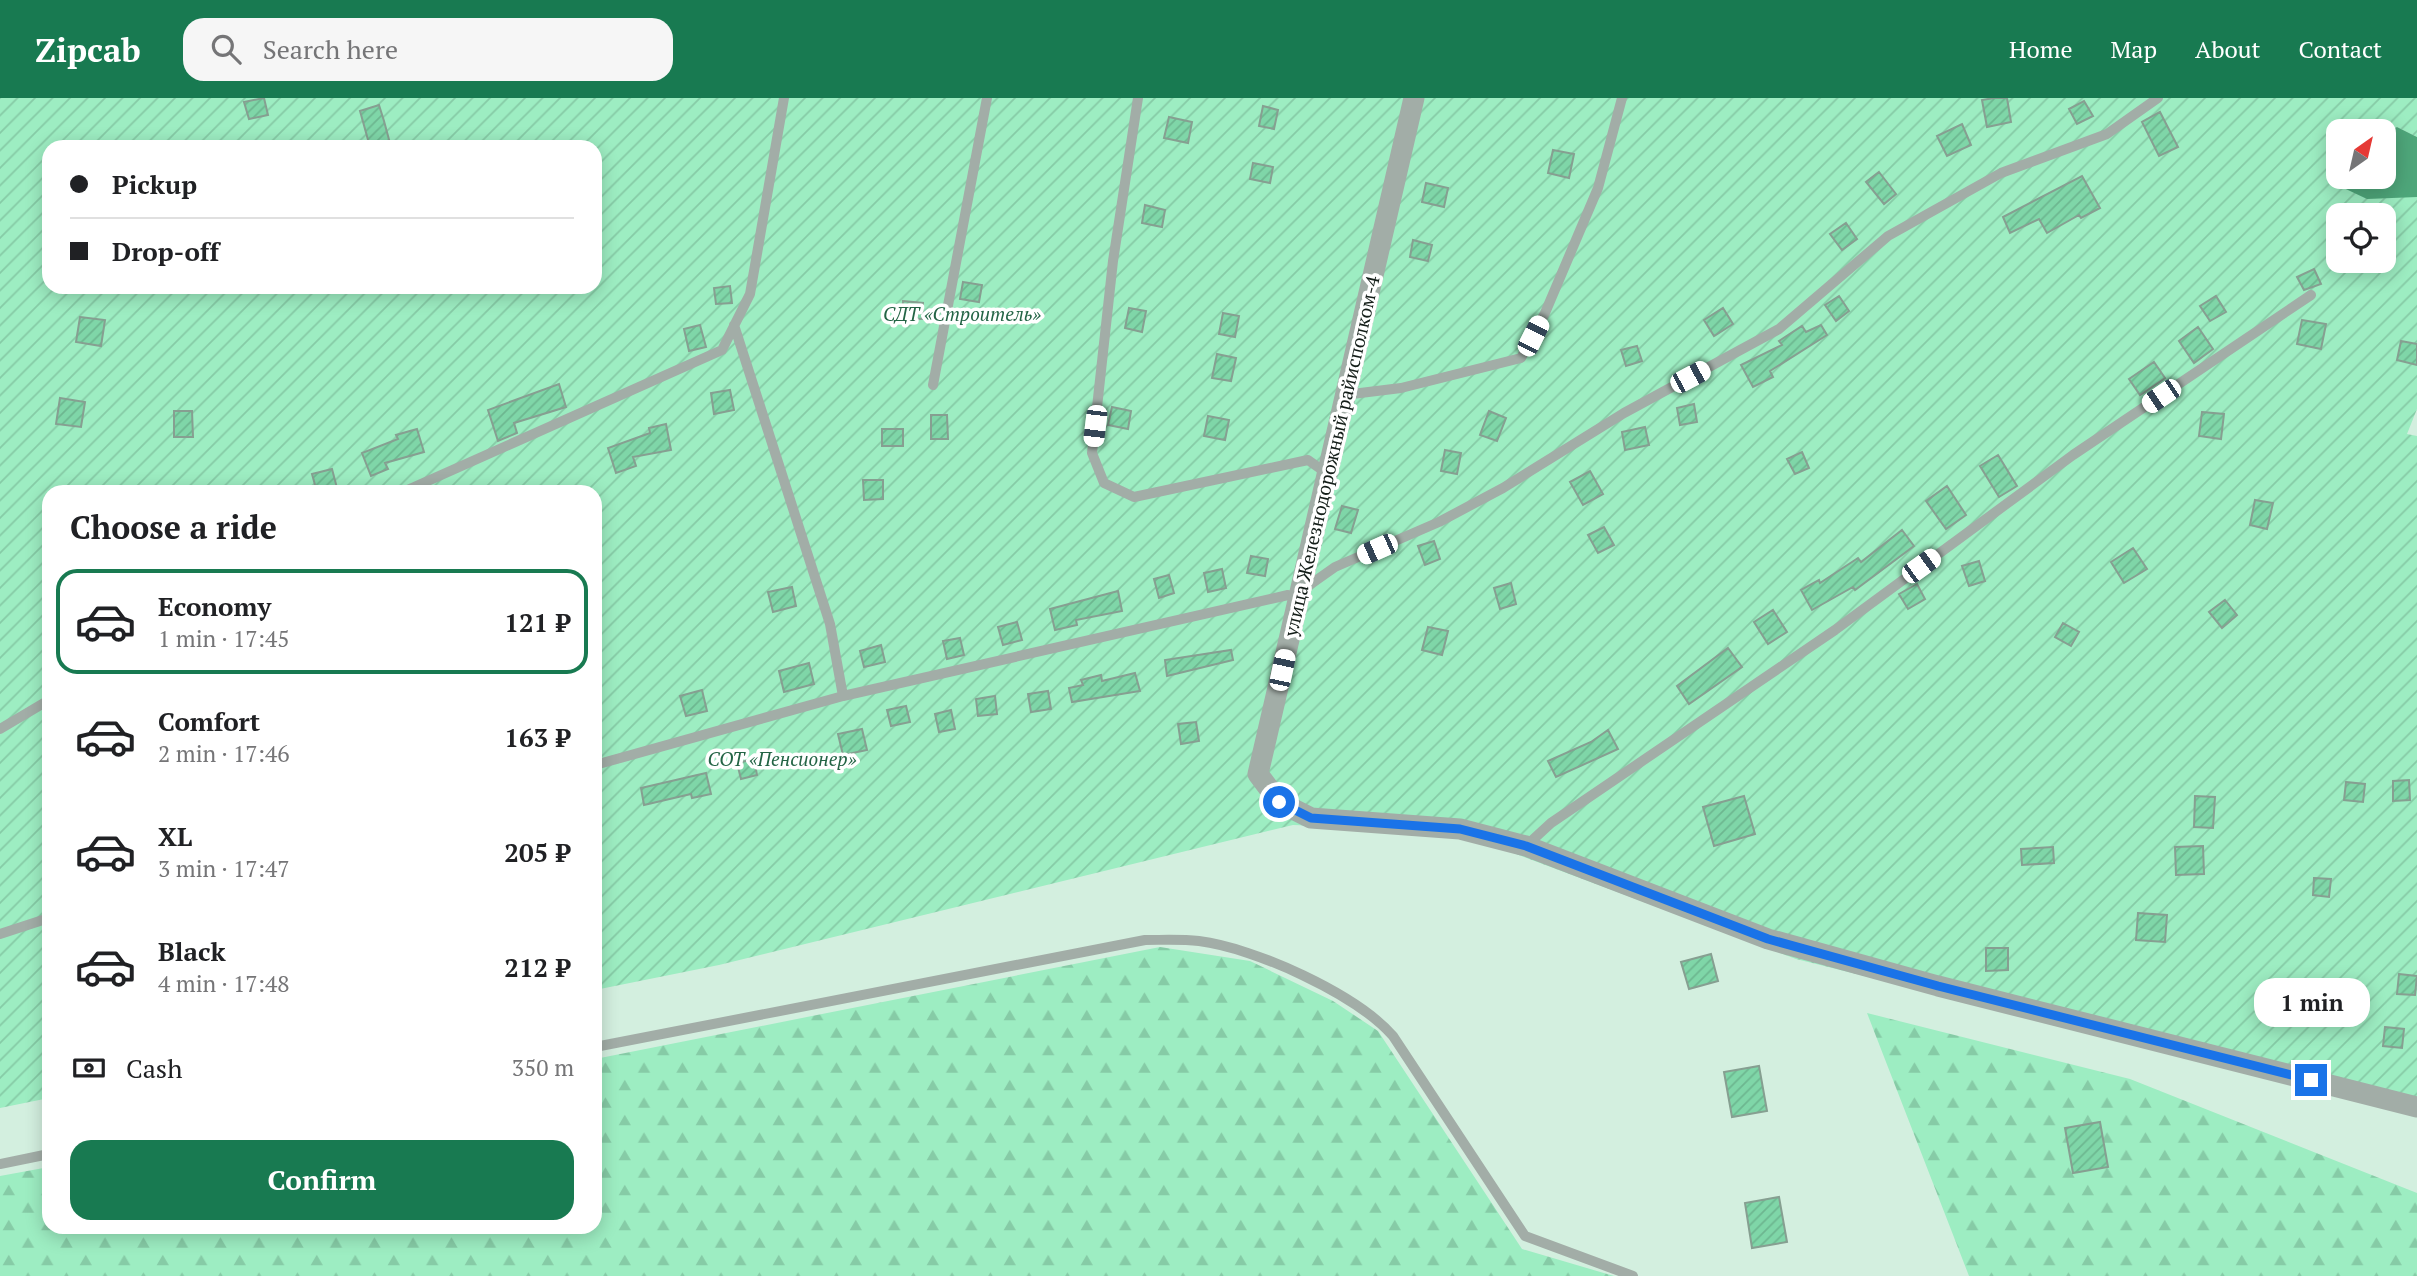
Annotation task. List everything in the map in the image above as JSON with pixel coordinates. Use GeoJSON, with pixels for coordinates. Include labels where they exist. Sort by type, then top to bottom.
{"type":"FeatureCollection","features":[{"type":"Feature","properties":{"kind":"street","name":"улица Железнодорожный райисполком-4"},"geometry":{"type":"LineString","coordinates":[[1414,98],[1294,593],[1258,774],[1279,802],[1311,818],[1460,829],[1526,846],[1768,939],[1938,986],[2417,1107]]}},
{"type":"Feature","properties":{"kind":"lane"},"geometry":{"type":"LineString","coordinates":[[419,485],[722,351],[750,294],[784,98]]}},
{"type":"Feature","properties":{"kind":"lane"},"geometry":{"type":"LineString","coordinates":[[933,385],[987,98]]}},
{"type":"Feature","properties":{"kind":"lane"},"geometry":{"type":"LineString","coordinates":[[1138,98],[1113,261],[1092,453],[1104,483],[1134,497],[1308,460],[1325,472]]}},
{"type":"Feature","properties":{"kind":"lane"},"geometry":{"type":"LineString","coordinates":[[1344,395],[1401,387],[1521,358],[1545,313],[1598,188],[1622,98]]}},
{"type":"Feature","properties":{"kind":"lane"},"geometry":{"type":"LineString","coordinates":[[602,763],[843,696],[1294,593],[1335,568],[1439,522],[1503,488],[1624,413],[1779,329],[1888,236],[2000,173],[2107,134],[2158,98]]}},
{"type":"Feature","properties":{"kind":"lane"},"geometry":{"type":"LineString","coordinates":[[1526,846],[1551,823],[1835,630],[2073,455],[2311,295]]}},
{"type":"Feature","properties":{"kind":"lane"},"geometry":{"type":"LineString","coordinates":[[734,325],[805,554],[830,624],[843,696]]}},
{"type":"Feature","properties":{"kind":"lane"},"geometry":{"type":"LineString","coordinates":[[0,729],[42,703]]}},
{"type":"Feature","properties":{"kind":"lane"},"geometry":{"type":"LineString","coordinates":[[0,934],[42,920]]}},
{"type":"Feature","properties":{"kind":"lane"},"geometry":{"type":"LineString","coordinates":[[602,1046],[1145,940],[1200,941],[1257,956],[1335,992],[1378,1020],[1393,1036],[1525,1236],[1633,1276]]}},
{"type":"Feature","properties":{"kind":"lane"},"geometry":{"type":"LineString","coordinates":[[0,1164],[42,1155]]}},
{"type":"Feature","properties":{"kind":"green space"},"geometry":{"type":"Polygon","coordinates":[[[0,98],[2417,98],[2417,137],[2396,127],[2396,119],[2326,119],[2326,189],[2374,189],[2417,197],[2417,409],[2407,434],[2417,436],[2417,1113],[1796,959],[1455,831],[1293,825],[719,965],[602,989],[602,485],[42,485],[42,1099],[0,1108],[0,98]]]}},
{"type":"Feature","properties":{"kind":"green space"},"geometry":{"type":"Polygon","coordinates":[[[1160,947],[1250,961],[1333,1001],[1378,1031],[1522,1249],[1614,1276],[0,1276],[0,1176],[42,1168],[42,1234],[602,1234],[602,1058],[1160,947]]]}},
{"type":"Feature","properties":{"kind":"green space"},"geometry":{"type":"Polygon","coordinates":[[[1867,1013],[2130,1079],[2417,1193],[2417,1276],[1969,1276],[1867,1013]]]}},
{"type":"Feature","properties":{"kind":"shaded area"},"geometry":{"type":"Polygon","coordinates":[[[2396,127],[2417,137],[2417,197],[2367,199],[2346,189],[2396,189],[2396,127]]]}},
{"type":"Feature","properties":{"kind":"building"},"geometry":{"type":"Polygon","coordinates":[[[264,98],[268,115],[249,119],[244,102],[264,98]]]}},
{"type":"Feature","properties":{"kind":"building"},"geometry":{"type":"Polygon","coordinates":[[[2007,98],[2011,122],[1987,127],[1982,100],[2007,98]]]}},
{"type":"Feature","properties":{"kind":"building"},"geometry":{"type":"Polygon","coordinates":[[[2084,101],[2093,116],[2077,124],[2069,109],[2084,101]]]}},
{"type":"Feature","properties":{"kind":"building"},"geometry":{"type":"Polygon","coordinates":[[[379,105],[389,140],[368,140],[360,111],[379,105]]]}},
{"type":"Feature","properties":{"kind":"building"},"geometry":{"type":"Polygon","coordinates":[[[1263,106],[1278,110],[1274,129],[1259,126],[1263,106]]]}},
{"type":"Feature","properties":{"kind":"building"},"geometry":{"type":"Polygon","coordinates":[[[2160,112],[2178,147],[2159,156],[2142,122],[2160,112]]]}},
{"type":"Feature","properties":{"kind":"building"},"geometry":{"type":"Polygon","coordinates":[[[1169,117],[1192,122],[1188,143],[1164,138],[1169,117]]]}},
{"type":"Feature","properties":{"kind":"building"},"geometry":{"type":"Polygon","coordinates":[[[1962,124],[1971,145],[1947,156],[1937,136],[1962,124]]]}},
{"type":"Feature","properties":{"kind":"building"},"geometry":{"type":"Polygon","coordinates":[[[1553,150],[1574,154],[1569,178],[1548,173],[1553,150]]]}},
{"type":"Feature","properties":{"kind":"building"},"geometry":{"type":"Polygon","coordinates":[[[1253,163],[1273,167],[1270,183],[1250,179],[1253,163]]]}},
{"type":"Feature","properties":{"kind":"building"},"geometry":{"type":"Polygon","coordinates":[[[1879,172],[1896,194],[1884,204],[1866,182],[1879,172]]]}},
{"type":"Feature","properties":{"kind":"building"},"geometry":{"type":"Polygon","coordinates":[[[2082,176],[2100,208],[2081,218],[2079,215],[2047,233],[2039,219],[2010,233],[2003,217],[2082,176]]]}},
{"type":"Feature","properties":{"kind":"building"},"geometry":{"type":"Polygon","coordinates":[[[1426,183],[1448,188],[1444,207],[1422,202],[1426,183]]]}},
{"type":"Feature","properties":{"kind":"building"},"geometry":{"type":"Polygon","coordinates":[[[1145,205],[1165,210],[1162,227],[1142,223],[1145,205]]]}},
{"type":"Feature","properties":{"kind":"building"},"geometry":{"type":"Polygon","coordinates":[[[1846,223],[1857,239],[1842,250],[1830,234],[1846,223]]]}},
{"type":"Feature","properties":{"kind":"building"},"geometry":{"type":"Polygon","coordinates":[[[1413,240],[1432,245],[1428,261],[1410,257],[1413,240]]]}},
{"type":"Feature","properties":{"kind":"building"},"geometry":{"type":"Polygon","coordinates":[[[2314,269],[2321,284],[2304,290],[2297,277],[2314,269]]]}},
{"type":"Feature","properties":{"kind":"building"},"geometry":{"type":"Polygon","coordinates":[[[963,282],[982,285],[979,302],[960,299],[963,282]]]}},
{"type":"Feature","properties":{"kind":"building"},"geometry":{"type":"Polygon","coordinates":[[[730,286],[732,303],[716,304],[714,288],[730,286]]]}},
{"type":"Feature","properties":{"kind":"building"},"geometry":{"type":"Polygon","coordinates":[[[1839,296],[1849,311],[1836,321],[1825,305],[1839,296]]]}},
{"type":"Feature","properties":{"kind":"building"},"geometry":{"type":"Polygon","coordinates":[[[2216,296],[2226,312],[2210,321],[2200,306],[2216,296]]]}},
{"type":"Feature","properties":{"kind":"building"},"geometry":{"type":"Polygon","coordinates":[[[903,301],[923,303],[922,319],[902,318],[903,301]]]}},
{"type":"Feature","properties":{"kind":"building"},"geometry":{"type":"Polygon","coordinates":[[[1129,308],[1146,311],[1142,332],[1125,328],[1129,308]]]}},
{"type":"Feature","properties":{"kind":"building"},"geometry":{"type":"Polygon","coordinates":[[[1723,308],[1733,324],[1714,336],[1704,320],[1723,308]]]}},
{"type":"Feature","properties":{"kind":"building"},"geometry":{"type":"Polygon","coordinates":[[[1223,313],[1239,316],[1235,337],[1219,334],[1223,313]]]}},
{"type":"Feature","properties":{"kind":"building"},"geometry":{"type":"Polygon","coordinates":[[[80,317],[105,320],[101,346],[76,342],[80,317]]]}},
{"type":"Feature","properties":{"kind":"building"},"geometry":{"type":"Polygon","coordinates":[[[2302,320],[2326,324],[2321,349],[2297,344],[2302,320]]]}},
{"type":"Feature","properties":{"kind":"building"},"geometry":{"type":"Polygon","coordinates":[[[700,325],[706,347],[689,351],[684,329],[700,325]]]}},
{"type":"Feature","properties":{"kind":"building"},"geometry":{"type":"Polygon","coordinates":[[[1821,325],[1827,335],[1770,371],[1773,377],[1753,387],[1741,365],[1782,345],[1779,341],[1802,326],[1806,332],[1821,325]]]}},
{"type":"Feature","properties":{"kind":"building"},"geometry":{"type":"Polygon","coordinates":[[[2198,327],[2213,349],[2194,363],[2179,341],[2198,327]]]}},
{"type":"Feature","properties":{"kind":"building"},"geometry":{"type":"Polygon","coordinates":[[[2401,341],[2417,344],[2417,365],[2397,360],[2401,341]]]}},
{"type":"Feature","properties":{"kind":"building"},"geometry":{"type":"Polygon","coordinates":[[[1637,346],[1642,361],[1626,366],[1621,350],[1637,346]]]}},
{"type":"Feature","properties":{"kind":"building"},"geometry":{"type":"Polygon","coordinates":[[[1217,354],[1236,358],[1231,381],[1212,378],[1217,354]]]}},
{"type":"Feature","properties":{"kind":"building"},"geometry":{"type":"Polygon","coordinates":[[[2154,362],[2165,378],[2140,395],[2129,379],[2154,362]]]}},
{"type":"Feature","properties":{"kind":"building"},"geometry":{"type":"Polygon","coordinates":[[[559,384],[566,407],[514,423],[517,433],[498,441],[488,410],[559,384]]]}},
{"type":"Feature","properties":{"kind":"building"},"geometry":{"type":"Polygon","coordinates":[[[730,390],[734,410],[714,414],[711,393],[730,390]]]}},
{"type":"Feature","properties":{"kind":"building"},"geometry":{"type":"Polygon","coordinates":[[[60,398],[85,402],[81,427],[56,424],[60,398]]]}},
{"type":"Feature","properties":{"kind":"building"},"geometry":{"type":"Polygon","coordinates":[[[1694,404],[1697,422],[1680,425],[1677,408],[1694,404]]]}},
{"type":"Feature","properties":{"kind":"building"},"geometry":{"type":"Polygon","coordinates":[[[1112,407],[1131,411],[1128,429],[1108,425],[1112,407]]]}},
{"type":"Feature","properties":{"kind":"building"},"geometry":{"type":"Polygon","coordinates":[[[174,411],[192,411],[193,437],[174,437],[174,411]]]}},
{"type":"Feature","properties":{"kind":"building"},"geometry":{"type":"Polygon","coordinates":[[[1489,411],[1506,418],[1497,441],[1480,435],[1489,411]]]}},
{"type":"Feature","properties":{"kind":"building"},"geometry":{"type":"Polygon","coordinates":[[[2202,412],[2224,414],[2221,439],[2199,436],[2202,412]]]}},
{"type":"Feature","properties":{"kind":"building"},"geometry":{"type":"Polygon","coordinates":[[[931,415],[947,415],[948,439],[931,439],[931,415]]]}},
{"type":"Feature","properties":{"kind":"building"},"geometry":{"type":"Polygon","coordinates":[[[1208,416],[1229,420],[1225,440],[1204,436],[1208,416]]]}},
{"type":"Feature","properties":{"kind":"building"},"geometry":{"type":"Polygon","coordinates":[[[666,424],[671,450],[633,457],[636,466],[616,473],[608,448],[650,433],[649,428],[666,424]]]}},
{"type":"Feature","properties":{"kind":"building"},"geometry":{"type":"Polygon","coordinates":[[[1645,427],[1649,445],[1625,450],[1622,432],[1645,427]]]}},
{"type":"Feature","properties":{"kind":"building"},"geometry":{"type":"Polygon","coordinates":[[[417,429],[424,452],[385,463],[388,469],[371,476],[362,453],[398,439],[396,435],[417,429]]]}},
{"type":"Feature","properties":{"kind":"building"},"geometry":{"type":"Polygon","coordinates":[[[882,429],[903,429],[903,446],[882,446],[882,429]]]}},
{"type":"Feature","properties":{"kind":"building"},"geometry":{"type":"Polygon","coordinates":[[[1445,450],[1461,453],[1457,474],[1441,471],[1445,450]]]}},
{"type":"Feature","properties":{"kind":"building"},"geometry":{"type":"Polygon","coordinates":[[[1802,452],[1809,468],[1795,474],[1787,459],[1802,452]]]}},
{"type":"Feature","properties":{"kind":"building"},"geometry":{"type":"Polygon","coordinates":[[[1998,455],[2017,486],[1999,497],[1980,466],[1998,455]]]}},
{"type":"Feature","properties":{"kind":"building"},"geometry":{"type":"Polygon","coordinates":[[[332,469],[336,485],[315,485],[312,474],[332,469]]]}},
{"type":"Feature","properties":{"kind":"building"},"geometry":{"type":"Polygon","coordinates":[[[1590,471],[1603,494],[1583,505],[1570,482],[1590,471]]]}},
{"type":"Feature","properties":{"kind":"building"},"geometry":{"type":"Polygon","coordinates":[[[863,480],[883,480],[883,499],[864,500],[863,480]]]}},
{"type":"Feature","properties":{"kind":"building"},"geometry":{"type":"Polygon","coordinates":[[[1947,486],[1966,515],[1946,529],[1926,501],[1947,486]]]}},
{"type":"Feature","properties":{"kind":"building"},"geometry":{"type":"Polygon","coordinates":[[[2255,500],[2273,503],[2267,529],[2250,525],[2255,500]]]}},
{"type":"Feature","properties":{"kind":"building"},"geometry":{"type":"Polygon","coordinates":[[[1342,506],[1358,510],[1351,533],[1335,529],[1342,506]]]}},
{"type":"Feature","properties":{"kind":"building"},"geometry":{"type":"Polygon","coordinates":[[[1604,527],[1614,545],[1598,553],[1588,535],[1604,527]]]}},
{"type":"Feature","properties":{"kind":"building"},"geometry":{"type":"Polygon","coordinates":[[[1902,530],[1914,546],[1855,590],[1853,587],[1812,610],[1801,590],[1819,580],[1820,583],[1858,558],[1861,562],[1902,530]]]}},
{"type":"Feature","properties":{"kind":"building"},"geometry":{"type":"Polygon","coordinates":[[[1434,541],[1440,559],[1425,565],[1418,546],[1434,541]]]}},
{"type":"Feature","properties":{"kind":"building"},"geometry":{"type":"Polygon","coordinates":[[[2133,548],[2147,569],[2124,583],[2111,562],[2133,548]]]}},
{"type":"Feature","properties":{"kind":"building"},"geometry":{"type":"Polygon","coordinates":[[[1251,556],[1268,559],[1265,576],[1247,573],[1251,556]]]}},
{"type":"Feature","properties":{"kind":"building"},"geometry":{"type":"Polygon","coordinates":[[[1979,561],[1985,581],[1969,586],[1962,566],[1979,561]]]}},
{"type":"Feature","properties":{"kind":"building"},"geometry":{"type":"Polygon","coordinates":[[[1222,569],[1226,588],[1208,592],[1204,573],[1222,569]]]}},
{"type":"Feature","properties":{"kind":"building"},"geometry":{"type":"Polygon","coordinates":[[[1169,575],[1174,593],[1159,598],[1154,579],[1169,575]]]}},
{"type":"Feature","properties":{"kind":"building"},"geometry":{"type":"Polygon","coordinates":[[[1511,583],[1516,604],[1500,609],[1494,588],[1511,583]]]}},
{"type":"Feature","properties":{"kind":"building"},"geometry":{"type":"Polygon","coordinates":[[[1917,584],[1925,599],[1908,609],[1899,594],[1917,584]]]}},
{"type":"Feature","properties":{"kind":"building"},"geometry":{"type":"Polygon","coordinates":[[[792,587],[796,606],[773,612],[768,592],[792,587]]]}},
{"type":"Feature","properties":{"kind":"building"},"geometry":{"type":"Polygon","coordinates":[[[1118,591],[1122,611],[1076,620],[1077,625],[1055,630],[1050,609],[1118,591]]]}},
{"type":"Feature","properties":{"kind":"building"},"geometry":{"type":"Polygon","coordinates":[[[2225,600],[2237,615],[2222,628],[2209,612],[2225,600]]]}},
{"type":"Feature","properties":{"kind":"building"},"geometry":{"type":"Polygon","coordinates":[[[1773,610],[1787,632],[1768,644],[1754,622],[1773,610]]]}},
{"type":"Feature","properties":{"kind":"building"},"geometry":{"type":"Polygon","coordinates":[[[1017,622],[1022,640],[1003,645],[998,627],[1017,622]]]}},
{"type":"Feature","properties":{"kind":"building"},"geometry":{"type":"Polygon","coordinates":[[[2063,623],[2079,632],[2071,646],[2055,637],[2063,623]]]}},
{"type":"Feature","properties":{"kind":"building"},"geometry":{"type":"Polygon","coordinates":[[[1428,627],[1448,631],[1442,655],[1422,650],[1428,627]]]}},
{"type":"Feature","properties":{"kind":"building"},"geometry":{"type":"Polygon","coordinates":[[[960,638],[964,655],[947,659],[943,641],[960,638]]]}},
{"type":"Feature","properties":{"kind":"building"},"geometry":{"type":"Polygon","coordinates":[[[881,645],[885,662],[864,667],[860,651],[881,645]]]}},
{"type":"Feature","properties":{"kind":"building"},"geometry":{"type":"Polygon","coordinates":[[[1728,648],[1742,667],[1689,704],[1677,686],[1728,648]]]}},
{"type":"Feature","properties":{"kind":"building"},"geometry":{"type":"Polygon","coordinates":[[[1231,650],[1233,660],[1167,676],[1165,660],[1231,650]]]}},
{"type":"Feature","properties":{"kind":"building"},"geometry":{"type":"Polygon","coordinates":[[[809,663],[814,684],[784,692],[779,671],[809,663]]]}},
{"type":"Feature","properties":{"kind":"building"},"geometry":{"type":"Polygon","coordinates":[[[1135,673],[1140,691],[1072,702],[1069,688],[1083,685],[1081,680],[1101,675],[1102,681],[1135,673]]]}},
{"type":"Feature","properties":{"kind":"building"},"geometry":{"type":"Polygon","coordinates":[[[702,690],[707,711],[686,716],[680,696],[702,690]]]}},
{"type":"Feature","properties":{"kind":"building"},"geometry":{"type":"Polygon","coordinates":[[[1048,691],[1051,709],[1031,712],[1028,694],[1048,691]]]}},
{"type":"Feature","properties":{"kind":"building"},"geometry":{"type":"Polygon","coordinates":[[[995,696],[997,714],[978,716],[976,699],[995,696]]]}},
{"type":"Feature","properties":{"kind":"building"},"geometry":{"type":"Polygon","coordinates":[[[906,706],[910,722],[891,726],[887,710],[906,706]]]}},
{"type":"Feature","properties":{"kind":"building"},"geometry":{"type":"Polygon","coordinates":[[[951,710],[955,729],[939,732],[935,714],[951,710]]]}},
{"type":"Feature","properties":{"kind":"building"},"geometry":{"type":"Polygon","coordinates":[[[1196,722],[1199,741],[1181,744],[1178,724],[1196,722]]]}},
{"type":"Feature","properties":{"kind":"building"},"geometry":{"type":"Polygon","coordinates":[[[862,729],[867,750],[843,755],[838,734],[862,729]]]}},
{"type":"Feature","properties":{"kind":"building"},"geometry":{"type":"Polygon","coordinates":[[[1608,730],[1618,749],[1556,777],[1548,761],[1591,742],[1608,730]]]}},
{"type":"Feature","properties":{"kind":"building"},"geometry":{"type":"Polygon","coordinates":[[[754,759],[757,775],[741,779],[737,763],[754,759]]]}},
{"type":"Feature","properties":{"kind":"building"},"geometry":{"type":"Polygon","coordinates":[[[706,773],[711,794],[692,798],[691,794],[644,805],[641,788],[706,773]]]}},
{"type":"Feature","properties":{"kind":"building"},"geometry":{"type":"Polygon","coordinates":[[[2409,780],[2410,800],[2393,801],[2393,781],[2409,780]]]}},
{"type":"Feature","properties":{"kind":"building"},"geometry":{"type":"Polygon","coordinates":[[[2346,782],[2365,784],[2363,802],[2344,800],[2346,782]]]}},
{"type":"Feature","properties":{"kind":"building"},"geometry":{"type":"Polygon","coordinates":[[[1744,796],[1755,834],[1714,846],[1703,807],[1744,796]]]}},
{"type":"Feature","properties":{"kind":"building"},"geometry":{"type":"Polygon","coordinates":[[[2195,796],[2215,797],[2213,828],[2194,827],[2195,796]]]}},
{"type":"Feature","properties":{"kind":"building"},"geometry":{"type":"Polygon","coordinates":[[[2203,846],[2204,874],[2176,875],[2175,847],[2203,846]]]}},
{"type":"Feature","properties":{"kind":"building"},"geometry":{"type":"Polygon","coordinates":[[[2053,847],[2054,863],[2022,865],[2021,849],[2053,847]]]}},
{"type":"Feature","properties":{"kind":"building"},"geometry":{"type":"Polygon","coordinates":[[[2314,878],[2331,879],[2329,897],[2313,895],[2314,878]]]}},
{"type":"Feature","properties":{"kind":"building"},"geometry":{"type":"Polygon","coordinates":[[[2138,913],[2167,915],[2165,942],[2136,940],[2138,913]]]}},
{"type":"Feature","properties":{"kind":"building"},"geometry":{"type":"Polygon","coordinates":[[[1986,948],[2008,948],[2008,970],[1986,971],[1986,948]]]}},
{"type":"Feature","properties":{"kind":"building"},"geometry":{"type":"Polygon","coordinates":[[[1711,954],[1718,981],[1689,989],[1681,962],[1711,954]]]}},
{"type":"Feature","properties":{"kind":"building"},"geometry":{"type":"Polygon","coordinates":[[[2399,974],[2417,976],[2415,995],[2397,994],[2399,974]]]}},
{"type":"Feature","properties":{"kind":"building"},"geometry":{"type":"Polygon","coordinates":[[[2385,1027],[2404,1029],[2402,1048],[2383,1046],[2385,1027]]]}},
{"type":"Feature","properties":{"kind":"building"},"geometry":{"type":"Polygon","coordinates":[[[1759,1066],[1767,1111],[1732,1117],[1724,1072],[1759,1066]]]}},
{"type":"Feature","properties":{"kind":"building"},"geometry":{"type":"Polygon","coordinates":[[[2100,1122],[2108,1167],[2073,1173],[2065,1128],[2100,1122]]]}},
{"type":"Feature","properties":{"kind":"building"},"geometry":{"type":"Polygon","coordinates":[[[1779,1197],[1787,1242],[1752,1248],[1745,1203],[1779,1197]]]}},
{"type":"Feature","properties":{"kind":"route"},"geometry":{"type":"LineString","coordinates":[[1279,802],[1311,818],[1460,829],[1526,846],[1768,939],[1938,986],[2311,1080]]}},
{"type":"Feature","properties":{"kind":"park label","name":"СДТ «Строитель»"},"geometry":{"type":"Point","coordinates":[962,313]}},
{"type":"Feature","properties":{"kind":"park label","name":"СОТ «Пенсионер»"},"geometry":{"type":"Point","coordinates":[782,758]}}]}
